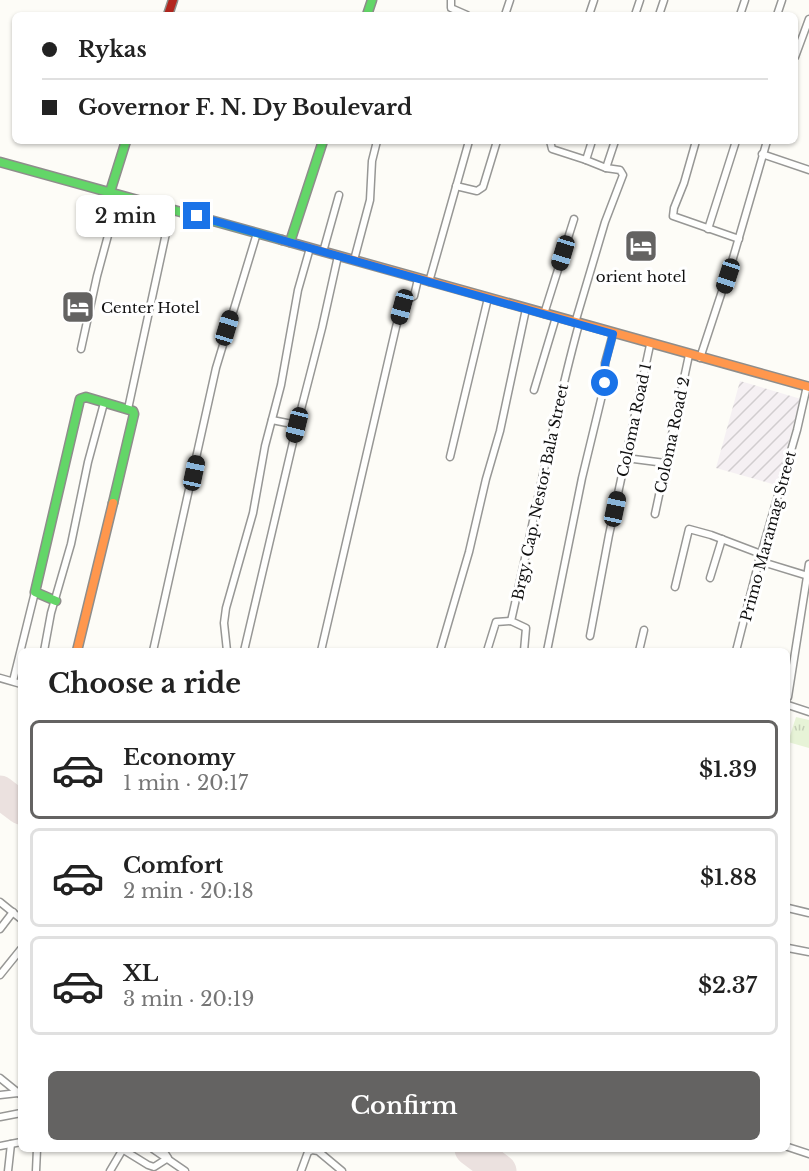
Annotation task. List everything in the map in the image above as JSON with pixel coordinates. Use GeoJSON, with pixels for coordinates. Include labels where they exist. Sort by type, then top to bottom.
{"type":"FeatureCollection","features":[{"type":"Feature","properties":{"kind":"main road"},"geometry":{"type":"LineString","coordinates":[[114,193],[125,144]]}},
{"type":"Feature","properties":{"kind":"main road"},"geometry":{"type":"LineString","coordinates":[[290,242],[322,144]]}},
{"type":"Feature","properties":{"kind":"main road"},"geometry":{"type":"LineString","coordinates":[[0,162],[650,345],[808,386]]}},
{"type":"Feature","properties":{"kind":"main road"},"geometry":{"type":"LineString","coordinates":[[56,601],[35,592],[80,399],[86,397],[128,409],[133,411],[134,416],[77,648]]}},
{"type":"Feature","properties":{"kind":"street"},"geometry":{"type":"LineString","coordinates":[[452,0],[451,8],[460,12]]}},
{"type":"Feature","properties":{"kind":"street"},"geometry":{"type":"LineString","coordinates":[[798,49],[809,19]]}},
{"type":"Feature","properties":{"kind":"street"},"geometry":{"type":"LineString","coordinates":[[354,260],[370,200],[372,161],[376,144]]}},
{"type":"Feature","properties":{"kind":"street"},"geometry":{"type":"LineString","coordinates":[[429,282],[468,144]]}},
{"type":"Feature","properties":{"kind":"street"},"geometry":{"type":"LineString","coordinates":[[456,186],[477,191],[483,187],[497,144]]}},
{"type":"Feature","properties":{"kind":"street"},"geometry":{"type":"LineString","coordinates":[[551,144],[552,149],[606,168],[614,144]]}},
{"type":"Feature","properties":{"kind":"street"},"geometry":{"type":"LineString","coordinates":[[586,160],[591,144]]}},
{"type":"Feature","properties":{"kind":"street"},"geometry":{"type":"LineString","coordinates":[[695,144],[673,213],[676,218],[739,239]]}},
{"type":"Feature","properties":{"kind":"street"},"geometry":{"type":"LineString","coordinates":[[708,228],[735,144]]}},
{"type":"Feature","properties":{"kind":"street"},"geometry":{"type":"LineString","coordinates":[[700,358],[739,239],[766,144]]}},
{"type":"Feature","properties":{"kind":"street"},"geometry":{"type":"LineString","coordinates":[[762,154],[809,170]]}},
{"type":"Feature","properties":{"kind":"street","name":"Brgy. Cap. Nestor Bala Street"},"geometry":{"type":"LineString","coordinates":[[524,648],[526,628],[511,621],[577,323],[605,222],[623,175],[620,170],[606,168]]}},
{"type":"Feature","properties":{"kind":"street"},"geometry":{"type":"LineString","coordinates":[[81,349],[114,193]]}},
{"type":"Feature","properties":{"kind":"street"},"geometry":{"type":"LineString","coordinates":[[323,252],[339,195]]}},
{"type":"Feature","properties":{"kind":"street"},"geometry":{"type":"LineString","coordinates":[[128,409],[171,210]]}},
{"type":"Feature","properties":{"kind":"street"},"geometry":{"type":"LineString","coordinates":[[544,314],[574,219]]}},
{"type":"Feature","properties":{"kind":"street"},"geometry":{"type":"LineString","coordinates":[[154,648],[216,368],[257,233]]}},
{"type":"Feature","properties":{"kind":"street"},"geometry":{"type":"LineString","coordinates":[[227,648],[224,623],[226,608],[253,513],[281,385],[298,290],[310,248]]}},
{"type":"Feature","properties":{"kind":"street"},"geometry":{"type":"LineString","coordinates":[[245,648],[338,256]]}},
{"type":"Feature","properties":{"kind":"street"},"geometry":{"type":"LineString","coordinates":[[322,648],[396,327],[403,302],[414,296],[418,279]]}},
{"type":"Feature","properties":{"kind":"street"},"geometry":{"type":"LineString","coordinates":[[450,457],[488,298]]}},
{"type":"Feature","properties":{"kind":"street"},"geometry":{"type":"LineString","coordinates":[[441,648],[469,552],[500,431],[526,309]]}},
{"type":"Feature","properties":{"kind":"street"},"geometry":{"type":"LineString","coordinates":[[534,390],[556,317]]}},
{"type":"Feature","properties":{"kind":"street"},"geometry":{"type":"LineString","coordinates":[[548,648],[582,478],[605,383],[605,365],[613,334]]}},
{"type":"Feature","properties":{"kind":"street","name":"Coloma Road 1"},"geometry":{"type":"LineString","coordinates":[[590,636],[650,345]]}},
{"type":"Feature","properties":{"kind":"street","name":"Coloma Road 2"},"geometry":{"type":"LineString","coordinates":[[655,514],[688,355]]}},
{"type":"Feature","properties":{"kind":"street","name":"Primo Maramag Street"},"geometry":{"type":"LineString","coordinates":[[737,648],[808,386]]}},
{"type":"Feature","properties":{"kind":"street"},"geometry":{"type":"LineString","coordinates":[[45,648],[104,403]]}},
{"type":"Feature","properties":{"kind":"street"},"geometry":{"type":"LineString","coordinates":[[272,420],[297,425]]}},
{"type":"Feature","properties":{"kind":"street"},"geometry":{"type":"LineString","coordinates":[[626,458],[665,463]]}},
{"type":"Feature","properties":{"kind":"street"},"geometry":{"type":"LineString","coordinates":[[675,587],[689,529],[722,539],[760,558],[808,575]]}},
{"type":"Feature","properties":{"kind":"street"},"geometry":{"type":"LineString","coordinates":[[710,578],[722,539]]}},
{"type":"Feature","properties":{"kind":"street"},"geometry":{"type":"LineString","coordinates":[[790,685],[809,564]]}},
{"type":"Feature","properties":{"kind":"street"},"geometry":{"type":"LineString","coordinates":[[21,648],[35,592]]}},
{"type":"Feature","properties":{"kind":"street"},"geometry":{"type":"LineString","coordinates":[[488,648],[496,622],[511,621]]}},
{"type":"Feature","properties":{"kind":"street"},"geometry":{"type":"LineString","coordinates":[[640,648],[644,630]]}},
{"type":"Feature","properties":{"kind":"street"},"geometry":{"type":"LineString","coordinates":[[13,681],[18,661]]}},
{"type":"Feature","properties":{"kind":"street"},"geometry":{"type":"LineString","coordinates":[[0,678],[18,683]]}},
{"type":"Feature","properties":{"kind":"street"},"geometry":{"type":"LineString","coordinates":[[790,706],[809,711]]}},
{"type":"Feature","properties":{"kind":"street"},"geometry":{"type":"LineString","coordinates":[[0,902],[18,916]]}},
{"type":"Feature","properties":{"kind":"street"},"geometry":{"type":"LineString","coordinates":[[790,908],[809,913]]}},
{"type":"Feature","properties":{"kind":"street"},"geometry":{"type":"LineString","coordinates":[[0,928],[13,912]]}},
{"type":"Feature","properties":{"kind":"street"},"geometry":{"type":"LineString","coordinates":[[790,948],[809,952]]}},
{"type":"Feature","properties":{"kind":"street"},"geometry":{"type":"LineString","coordinates":[[0,975],[18,953]]}},
{"type":"Feature","properties":{"kind":"street"},"geometry":{"type":"LineString","coordinates":[[0,1078],[18,1092]]}},
{"type":"Feature","properties":{"kind":"street"},"geometry":{"type":"LineString","coordinates":[[0,1095],[18,1094]]}},
{"type":"Feature","properties":{"kind":"street"},"geometry":{"type":"LineString","coordinates":[[0,1117],[18,1114]]}},
{"type":"Feature","properties":{"kind":"street"},"geometry":{"type":"LineString","coordinates":[[0,1146],[18,1143]]}},
{"type":"Feature","properties":{"kind":"street"},"geometry":{"type":"LineString","coordinates":[[8,1171],[11,1144]]}},
{"type":"Feature","properties":{"kind":"street"},"geometry":{"type":"LineString","coordinates":[[790,1148],[809,1154]]}},
{"type":"Feature","properties":{"kind":"street"},"geometry":{"type":"LineString","coordinates":[[36,1171],[37,1152]]}},
{"type":"Feature","properties":{"kind":"street"},"geometry":{"type":"LineString","coordinates":[[110,1171],[121,1152]]}},
{"type":"Feature","properties":{"kind":"street"},"geometry":{"type":"LineString","coordinates":[[128,1152],[151,1167],[157,1166],[165,1154],[185,1171]]}},
{"type":"Feature","properties":{"kind":"street"},"geometry":{"type":"LineString","coordinates":[[301,1171],[308,1152]]}},
{"type":"Feature","properties":{"kind":"street"},"geometry":{"type":"LineString","coordinates":[[318,1152],[342,1171]]}},
{"type":"Feature","properties":{"kind":"shaded area"},"geometry":{"type":"Polygon","coordinates":[[[740,381],[801,399],[776,485],[716,468],[740,381]]]}},
{"type":"Feature","properties":{"kind":"green space"},"geometry":{"type":"Polygon","coordinates":[[[796,717],[809,720],[809,748],[790,743],[796,717]]]}},
{"type":"Feature","properties":{"kind":"runway"},"geometry":{"type":"LineString","coordinates":[[0,792],[18,806]]}},
{"type":"Feature","properties":{"kind":"runway"},"geometry":{"type":"LineString","coordinates":[[475,1152],[500,1171]]}},
{"type":"Feature","properties":{"kind":"traffic: fast"},"geometry":{"type":"LineString","coordinates":[[368,12],[372,0]]}},
{"type":"Feature","properties":{"kind":"traffic: fast"},"geometry":{"type":"LineString","coordinates":[[110,192],[125,144]]}},
{"type":"Feature","properties":{"kind":"traffic: fast"},"geometry":{"type":"LineString","coordinates":[[290,242],[322,144]]}},
{"type":"Feature","properties":{"kind":"traffic: fast"},"geometry":{"type":"LineString","coordinates":[[0,162],[282,240]]}},
{"type":"Feature","properties":{"kind":"traffic: fast"},"geometry":{"type":"LineString","coordinates":[[56,601],[35,592],[80,399],[86,397],[133,411],[134,414],[113,503]]}},
{"type":"Feature","properties":{"kind":"traffic: slow"},"geometry":{"type":"LineString","coordinates":[[282,240],[809,387]]}},
{"type":"Feature","properties":{"kind":"traffic: slow"},"geometry":{"type":"LineString","coordinates":[[78,648],[113,503]]}},
{"type":"Feature","properties":{"kind":"traffic: jam"},"geometry":{"type":"LineString","coordinates":[[169,12],[173,0]]}},
{"type":"Feature","properties":{"kind":"place","name":"orient hotel"},"geometry":{"type":"Point","coordinates":[641,246]}},
{"type":"Feature","properties":{"kind":"place","name":"Center Hotel"},"geometry":{"type":"Point","coordinates":[78,307]}},
{"type":"Feature","properties":{"kind":"route"},"geometry":{"type":"LineString","coordinates":[[197,216],[613,334],[605,365],[605,383]]}}]}
